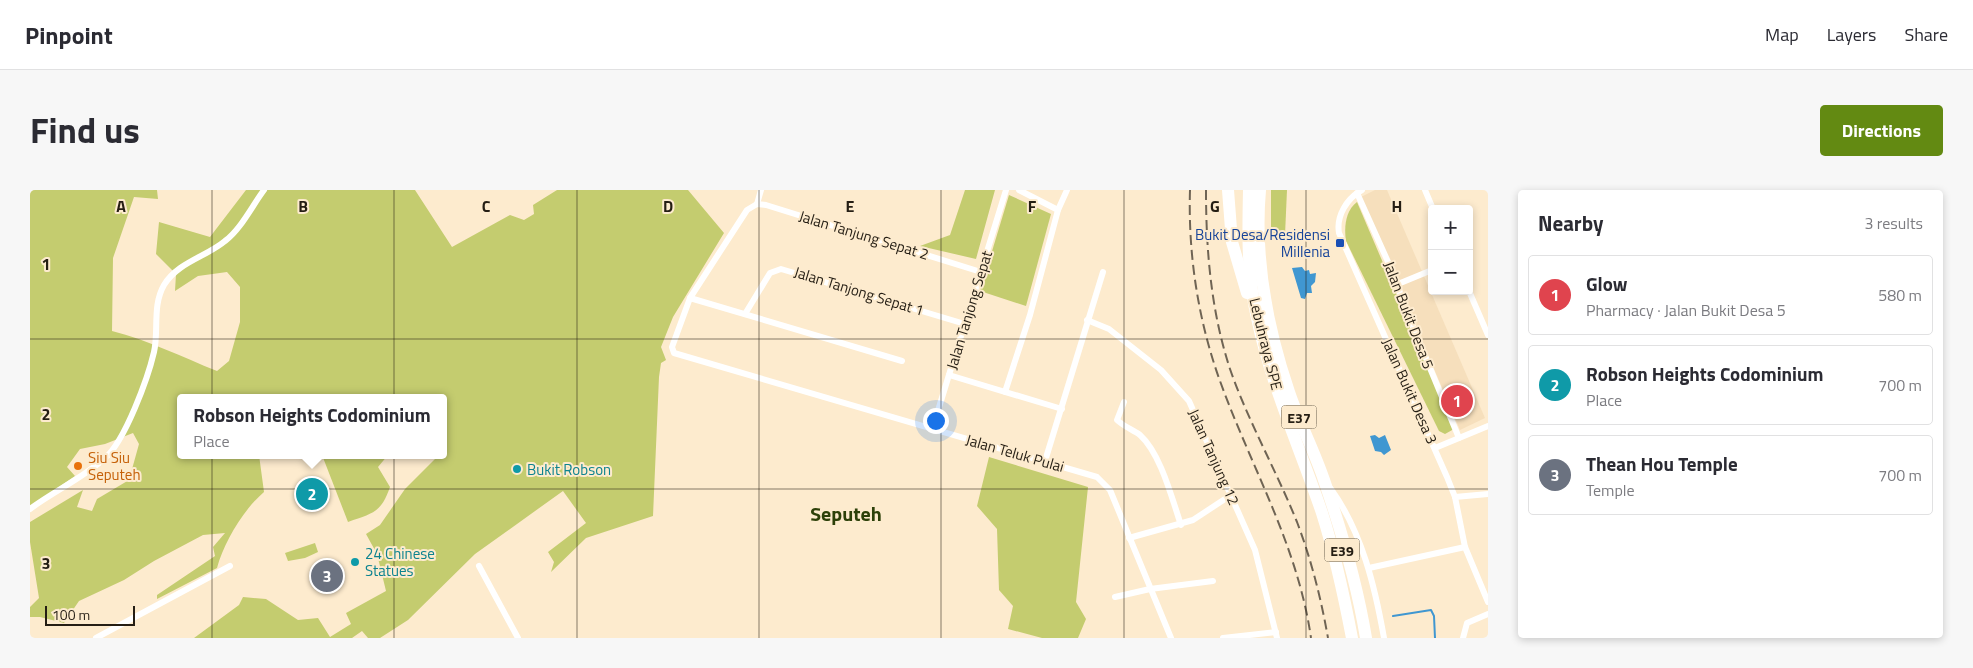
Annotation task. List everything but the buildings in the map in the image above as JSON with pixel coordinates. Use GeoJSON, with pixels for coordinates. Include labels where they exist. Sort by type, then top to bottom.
{"type":"FeatureCollection","features":[{"type":"Feature","properties":{"kind":"highway","name":"E37"},"geometry":{"type":"LineString","coordinates":[[1248,190],[1247,252],[1256,321],[1275,393],[1318,514],[1340,587],[1350,638]]}},
{"type":"Feature","properties":{"kind":"highway","name":"E37"},"geometry":{"type":"LineString","coordinates":[[1260,190],[1259,251],[1269,320],[1289,392],[1323,478],[1354,575],[1366,638]]}},
{"type":"Feature","properties":{"kind":"highway","name":"Lebuhraya SPE"},"geometry":{"type":"LineString","coordinates":[[1260,190],[1261,250],[1268,316],[1344,557],[1360,638]]}},
{"type":"Feature","properties":{"kind":"highway"},"geometry":{"type":"LineString","coordinates":[[1231,192],[1232,242],[1256,321]]}},
{"type":"Feature","properties":{"kind":"highway"},"geometry":{"type":"LineString","coordinates":[[1314,464],[1341,516],[1361,571],[1375,638]]}},
{"type":"Feature","properties":{"kind":"street"},"geometry":{"type":"LineString","coordinates":[[30,509],[107,457],[120,437],[150,370],[156,345],[157,307],[163,286],[171,276],[187,263],[224,242],[264,190]]}},
{"type":"Feature","properties":{"kind":"street"},"geometry":{"type":"LineString","coordinates":[[761,190],[757,204],[747,210],[690,298],[902,361]]}},
{"type":"Feature","properties":{"kind":"street","name":"Jalan Tanjong Sepat"},"geometry":{"type":"LineString","coordinates":[[932,430],[1006,190]]}},
{"type":"Feature","properties":{"kind":"street"},"geometry":{"type":"LineString","coordinates":[[1019,190],[1058,210]]}},
{"type":"Feature","properties":{"kind":"street"},"geometry":{"type":"LineString","coordinates":[[1005,392],[1030,315],[1058,210],[1067,190]]}},
{"type":"Feature","properties":{"kind":"street"},"geometry":{"type":"LineString","coordinates":[[1425,190],[1431,205]]}},
{"type":"Feature","properties":{"kind":"street","name":"Jalan Bukit Desa 5"},"geometry":{"type":"LineString","coordinates":[[1360,191],[1398,284],[1401,298],[1459,438]]}},
{"type":"Feature","properties":{"kind":"street","name":"Jalan Bukit Desa 3"},"geometry":{"type":"LineString","coordinates":[[1360,191],[1342,212],[1338,221],[1339,233],[1455,497],[1466,547],[1488,602]]}},
{"type":"Feature","properties":{"kind":"street","name":"Jalan Tanjung Sepat 2"},"geometry":{"type":"LineString","coordinates":[[757,204],[766,204],[981,272]]}},
{"type":"Feature","properties":{"kind":"street","name":"Jalan Tanjong Sepat 1"},"geometry":{"type":"LineString","coordinates":[[745,314],[770,273],[781,269],[965,324]]}},
{"type":"Feature","properties":{"kind":"street"},"geometry":{"type":"LineString","coordinates":[[1045,461],[1103,272]]}},
{"type":"Feature","properties":{"kind":"street"},"geometry":{"type":"LineString","coordinates":[[1398,284],[1428,272]]}},
{"type":"Feature","properties":{"kind":"street"},"geometry":{"type":"LineString","coordinates":[[1471,295],[1488,335]]}},
{"type":"Feature","properties":{"kind":"street","name":"Jalan Teluk Pulai"},"geometry":{"type":"LineString","coordinates":[[690,298],[672,344],[674,353],[1097,477],[1104,482],[1171,638]]}},
{"type":"Feature","properties":{"kind":"street","name":"Jalan Tanjung 12"},"geometry":{"type":"LineString","coordinates":[[1087,320],[1109,329],[1161,370],[1185,395],[1192,407],[1258,559],[1277,635]]}},
{"type":"Feature","properties":{"kind":"street"},"geometry":{"type":"LineString","coordinates":[[948,375],[1062,409]]}},
{"type":"Feature","properties":{"kind":"street"},"geometry":{"type":"LineString","coordinates":[[1124,402],[1118,422],[1140,435],[1150,446],[1168,487],[1181,525]]}},
{"type":"Feature","properties":{"kind":"street"},"geometry":{"type":"LineString","coordinates":[[1435,448],[1488,426]]}},
{"type":"Feature","properties":{"kind":"street"},"geometry":{"type":"LineString","coordinates":[[1323,478],[1342,506],[1369,568],[1384,638]]}},
{"type":"Feature","properties":{"kind":"street"},"geometry":{"type":"LineString","coordinates":[[1455,497],[1488,494]]}},
{"type":"Feature","properties":{"kind":"street"},"geometry":{"type":"LineString","coordinates":[[1129,538],[1181,525],[1193,520],[1230,495]]}},
{"type":"Feature","properties":{"kind":"street"},"geometry":{"type":"LineString","coordinates":[[1369,568],[1466,547]]}},
{"type":"Feature","properties":{"kind":"street"},"geometry":{"type":"LineString","coordinates":[[96,638],[230,566]]}},
{"type":"Feature","properties":{"kind":"street"},"geometry":{"type":"LineString","coordinates":[[480,566],[518,638]]}},
{"type":"Feature","properties":{"kind":"street"},"geometry":{"type":"LineString","coordinates":[[1115,598],[1150,589],[1213,581]]}},
{"type":"Feature","properties":{"kind":"street"},"geometry":{"type":"LineString","coordinates":[[1463,638],[1467,623],[1488,614]]}},
{"type":"Feature","properties":{"kind":"street"},"geometry":{"type":"LineString","coordinates":[[1223,638],[1277,635]]}},
{"type":"Feature","properties":{"kind":"shaded area"},"geometry":{"type":"Polygon","coordinates":[[[1375,190],[1387,190],[1428,285],[1428,295],[1432,295],[1485,418],[1460,430],[1361,197],[1375,190]]]}},
{"type":"Feature","properties":{"kind":"green space"},"geometry":{"type":"Polygon","coordinates":[[[30,190],[157,190],[158,199],[134,197],[113,258],[112,331],[152,344],[217,371],[229,361],[240,322],[240,287],[227,272],[198,276],[175,291],[176,274],[156,254],[159,222],[210,237],[246,190],[415,190],[452,247],[510,215],[524,220],[534,214],[533,205],[557,190],[688,190],[724,233],[673,317],[661,347],[666,360],[661,363],[659,377],[653,516],[586,538],[551,572],[554,562],[548,552],[586,523],[563,491],[475,554],[408,620],[380,638],[368,638],[362,631],[352,638],[194,638],[239,605],[243,597],[266,599],[298,620],[318,618],[330,637],[351,624],[346,613],[386,591],[377,554],[366,534],[380,525],[405,489],[435,459],[447,459],[447,394],[177,394],[177,459],[260,459],[264,492],[256,499],[235,527],[224,548],[217,568],[157,599],[157,595],[215,556],[213,547],[225,533],[203,535],[154,561],[124,580],[79,601],[64,623],[40,617],[30,617],[30,607],[39,598],[30,542],[30,522],[83,490],[77,507],[92,511],[97,499],[129,480],[139,444],[133,433],[105,444],[80,449],[67,467],[75,476],[30,507],[30,190]]]}},
{"type":"Feature","properties":{"kind":"green space"},"geometry":{"type":"Polygon","coordinates":[[[965,190],[995,190],[976,259],[920,246],[950,235],[965,190]]]}},
{"type":"Feature","properties":{"kind":"green space"},"geometry":{"type":"Polygon","coordinates":[[[1271,190],[1287,190],[1285,235],[1271,239],[1271,190]]]}},
{"type":"Feature","properties":{"kind":"green space"},"geometry":{"type":"Polygon","coordinates":[[[1009,195],[1051,214],[1026,306],[980,291],[1009,195]]]}},
{"type":"Feature","properties":{"kind":"green space"},"geometry":{"type":"Polygon","coordinates":[[[1357,202],[1454,429],[1445,434],[1439,431],[1346,241],[1346,220],[1350,210],[1357,202]]]}},
{"type":"Feature","properties":{"kind":"green space"},"geometry":{"type":"Polygon","coordinates":[[[989,457],[1088,487],[1076,602],[1086,619],[1078,638],[1042,638],[1008,629],[1013,606],[999,590],[997,529],[977,506],[989,457]]]}},
{"type":"Feature","properties":{"kind":"green space"},"geometry":{"type":"Polygon","coordinates":[[[324,459],[385,459],[378,467],[390,487],[387,496],[375,511],[348,522],[324,459]]]}},
{"type":"Feature","properties":{"kind":"green space"},"geometry":{"type":"Polygon","coordinates":[[[315,543],[318,552],[305,558],[288,561],[285,553],[315,543]]]}},
{"type":"Feature","properties":{"kind":"water"},"geometry":{"type":"Polygon","coordinates":[[[1302,267],[1305,271],[1309,270],[1310,274],[1316,273],[1315,282],[1311,286],[1312,293],[1307,293],[1305,299],[1301,298],[1292,268],[1302,267]]]}},
{"type":"Feature","properties":{"kind":"water"},"geometry":{"type":"Polygon","coordinates":[[[1375,435],[1379,438],[1385,435],[1391,450],[1384,455],[1381,452],[1375,451],[1370,436],[1375,435]]]}},
{"type":"Feature","properties":{"kind":"waterway"},"geometry":{"type":"LineString","coordinates":[[1393,616],[1431,610],[1434,616],[1435,638]]}},
{"type":"Feature","properties":{"kind":"railway"},"geometry":{"type":"LineString","coordinates":[[1190,190],[1191,238],[1196,287],[1212,358],[1232,413],[1285,539],[1305,604],[1311,638]]}},
{"type":"Feature","properties":{"kind":"railway"},"geometry":{"type":"LineString","coordinates":[[1206,190],[1207,236],[1211,281],[1218,325],[1237,388],[1289,503],[1307,550],[1328,638]]}},
{"type":"Feature","properties":{"kind":"place","name":"Bukit Desa/Residensi Millenia"},"geometry":{"type":"Point","coordinates":[1340,243]}},
{"type":"Feature","properties":{"kind":"place","name":"Glow"},"geometry":{"type":"Point","coordinates":[1457,401]}},
{"type":"Feature","properties":{"kind":"place","name":"Siu Siu Seputeh"},"geometry":{"type":"Point","coordinates":[78,466]}},
{"type":"Feature","properties":{"kind":"place","name":"Bukit Robson"},"geometry":{"type":"Point","coordinates":[517,469]}},
{"type":"Feature","properties":{"kind":"place","name":"Robson Heights Codominium"},"geometry":{"type":"Point","coordinates":[312,494]}},
{"type":"Feature","properties":{"kind":"place","name":"24 Chinese Statues"},"geometry":{"type":"Point","coordinates":[355,562]}},
{"type":"Feature","properties":{"kind":"place","name":"Thean Hou Temple"},"geometry":{"type":"Point","coordinates":[327,576]}},
{"type":"Feature","properties":{"kind":"district","name":"Seputeh"},"geometry":{"type":"Point","coordinates":[846,513]}}]}
